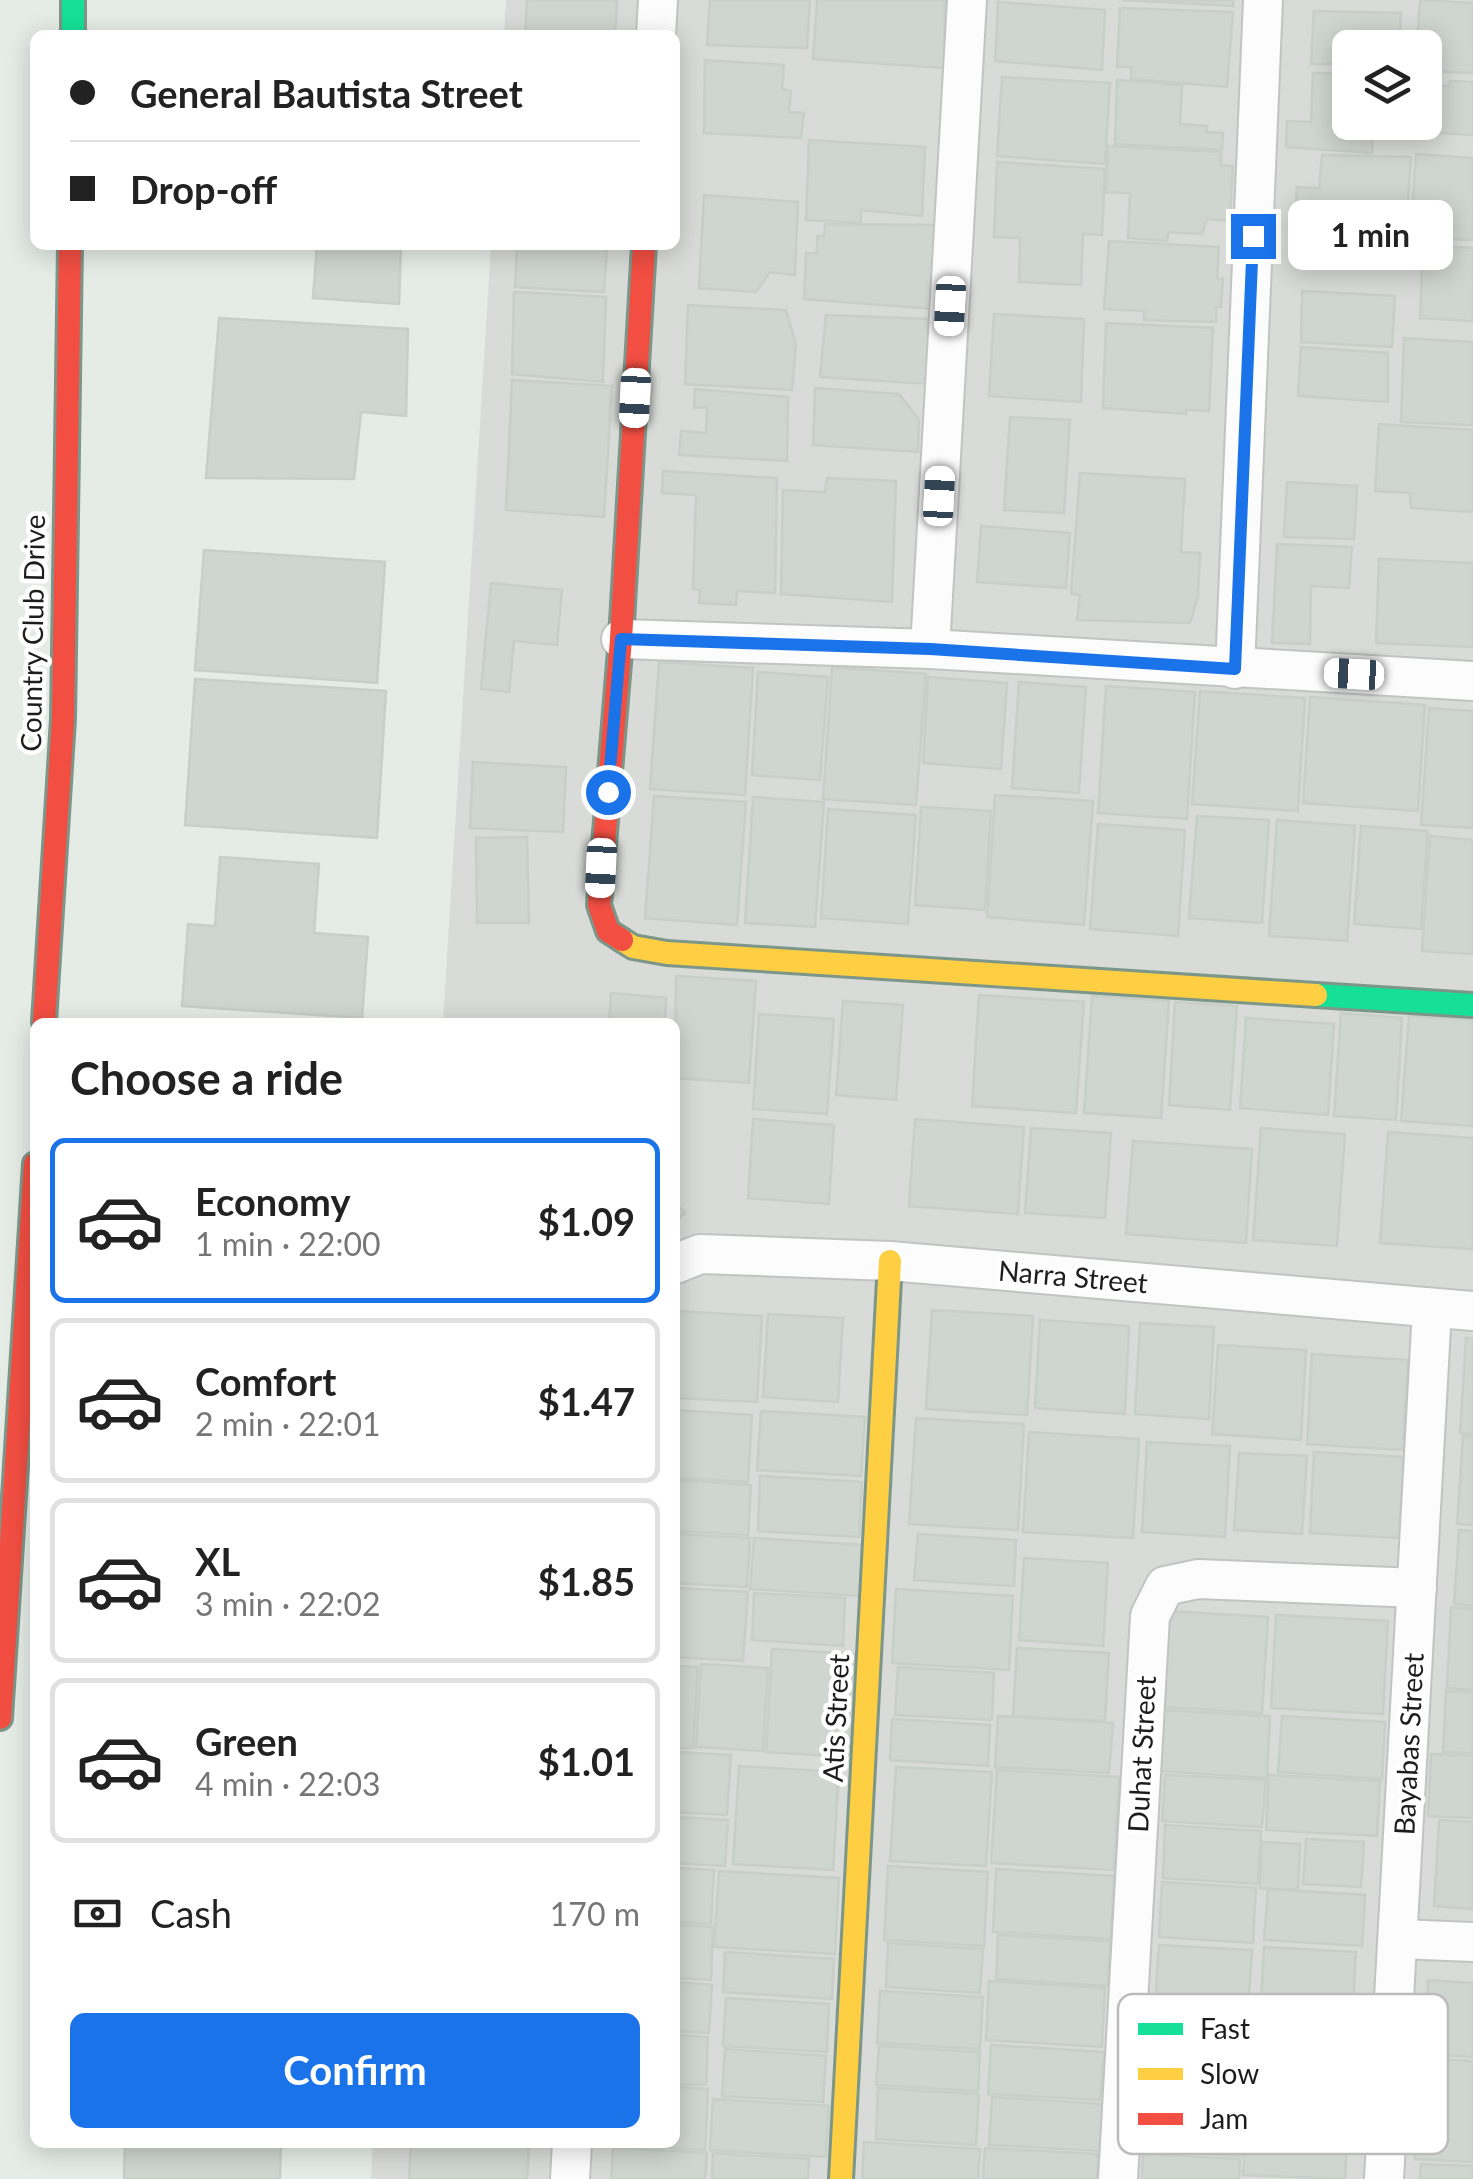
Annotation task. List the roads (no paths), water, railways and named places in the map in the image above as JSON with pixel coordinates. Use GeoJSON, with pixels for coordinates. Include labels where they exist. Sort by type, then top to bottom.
{"type":"FeatureCollection","features":[{"type":"Feature","properties":{"kind":"street"},"geometry":{"type":"LineString","coordinates":[[73,0],[73,30]]}},
{"type":"Feature","properties":{"kind":"street"},"geometry":{"type":"LineString","coordinates":[[656,30],[658,0]]}},
{"type":"Feature","properties":{"kind":"street"},"geometry":{"type":"LineString","coordinates":[[930,649],[966,0]]}},
{"type":"Feature","properties":{"kind":"street"},"geometry":{"type":"LineString","coordinates":[[1235,669],[1263,0]]}},
{"type":"Feature","properties":{"kind":"street","name":"Country Club Drive"},"geometry":{"type":"LineString","coordinates":[[44,1018],[63,719],[70,250]]}},
{"type":"Feature","properties":{"kind":"street"},"geometry":{"type":"LineString","coordinates":[[644,250],[621,639],[599,904],[608,931],[633,947],[668,952],[1473,1005]]}},
{"type":"Feature","properties":{"kind":"street"},"geometry":{"type":"LineString","coordinates":[[621,639],[930,649],[1473,680]]}},
{"type":"Feature","properties":{"kind":"street"},"geometry":{"type":"LineString","coordinates":[[0,1718],[30,1243]]}},
{"type":"Feature","properties":{"kind":"street","name":"Narra Street"},"geometry":{"type":"LineString","coordinates":[[680,1262],[700,1254],[890,1260],[1473,1311]]}},
{"type":"Feature","properties":{"kind":"street","name":"Atis Street"},"geometry":{"type":"LineString","coordinates":[[841,2179],[890,1260]]}},
{"type":"Feature","properties":{"kind":"street","name":"Bayabas Street"},"geometry":{"type":"LineString","coordinates":[[1396,1994],[1432,1308]]}},
{"type":"Feature","properties":{"kind":"street","name":"Duhat Street"},"geometry":{"type":"LineString","coordinates":[[1129,1994],[1150,1616],[1165,1586],[1198,1579],[1417,1588]]}},
{"type":"Feature","properties":{"kind":"street"},"geometry":{"type":"LineString","coordinates":[[1399,1938],[1473,1942]]}},
{"type":"Feature","properties":{"kind":"street"},"geometry":{"type":"LineString","coordinates":[[570,2179],[572,2148]]}},
{"type":"Feature","properties":{"kind":"street","name":"Duhat Street"},"geometry":{"type":"LineString","coordinates":[[1118,2179],[1119,2154]]}},
{"type":"Feature","properties":{"kind":"street","name":"Bayabas Street"},"geometry":{"type":"LineString","coordinates":[[1384,2179],[1386,2154]]}}]}
